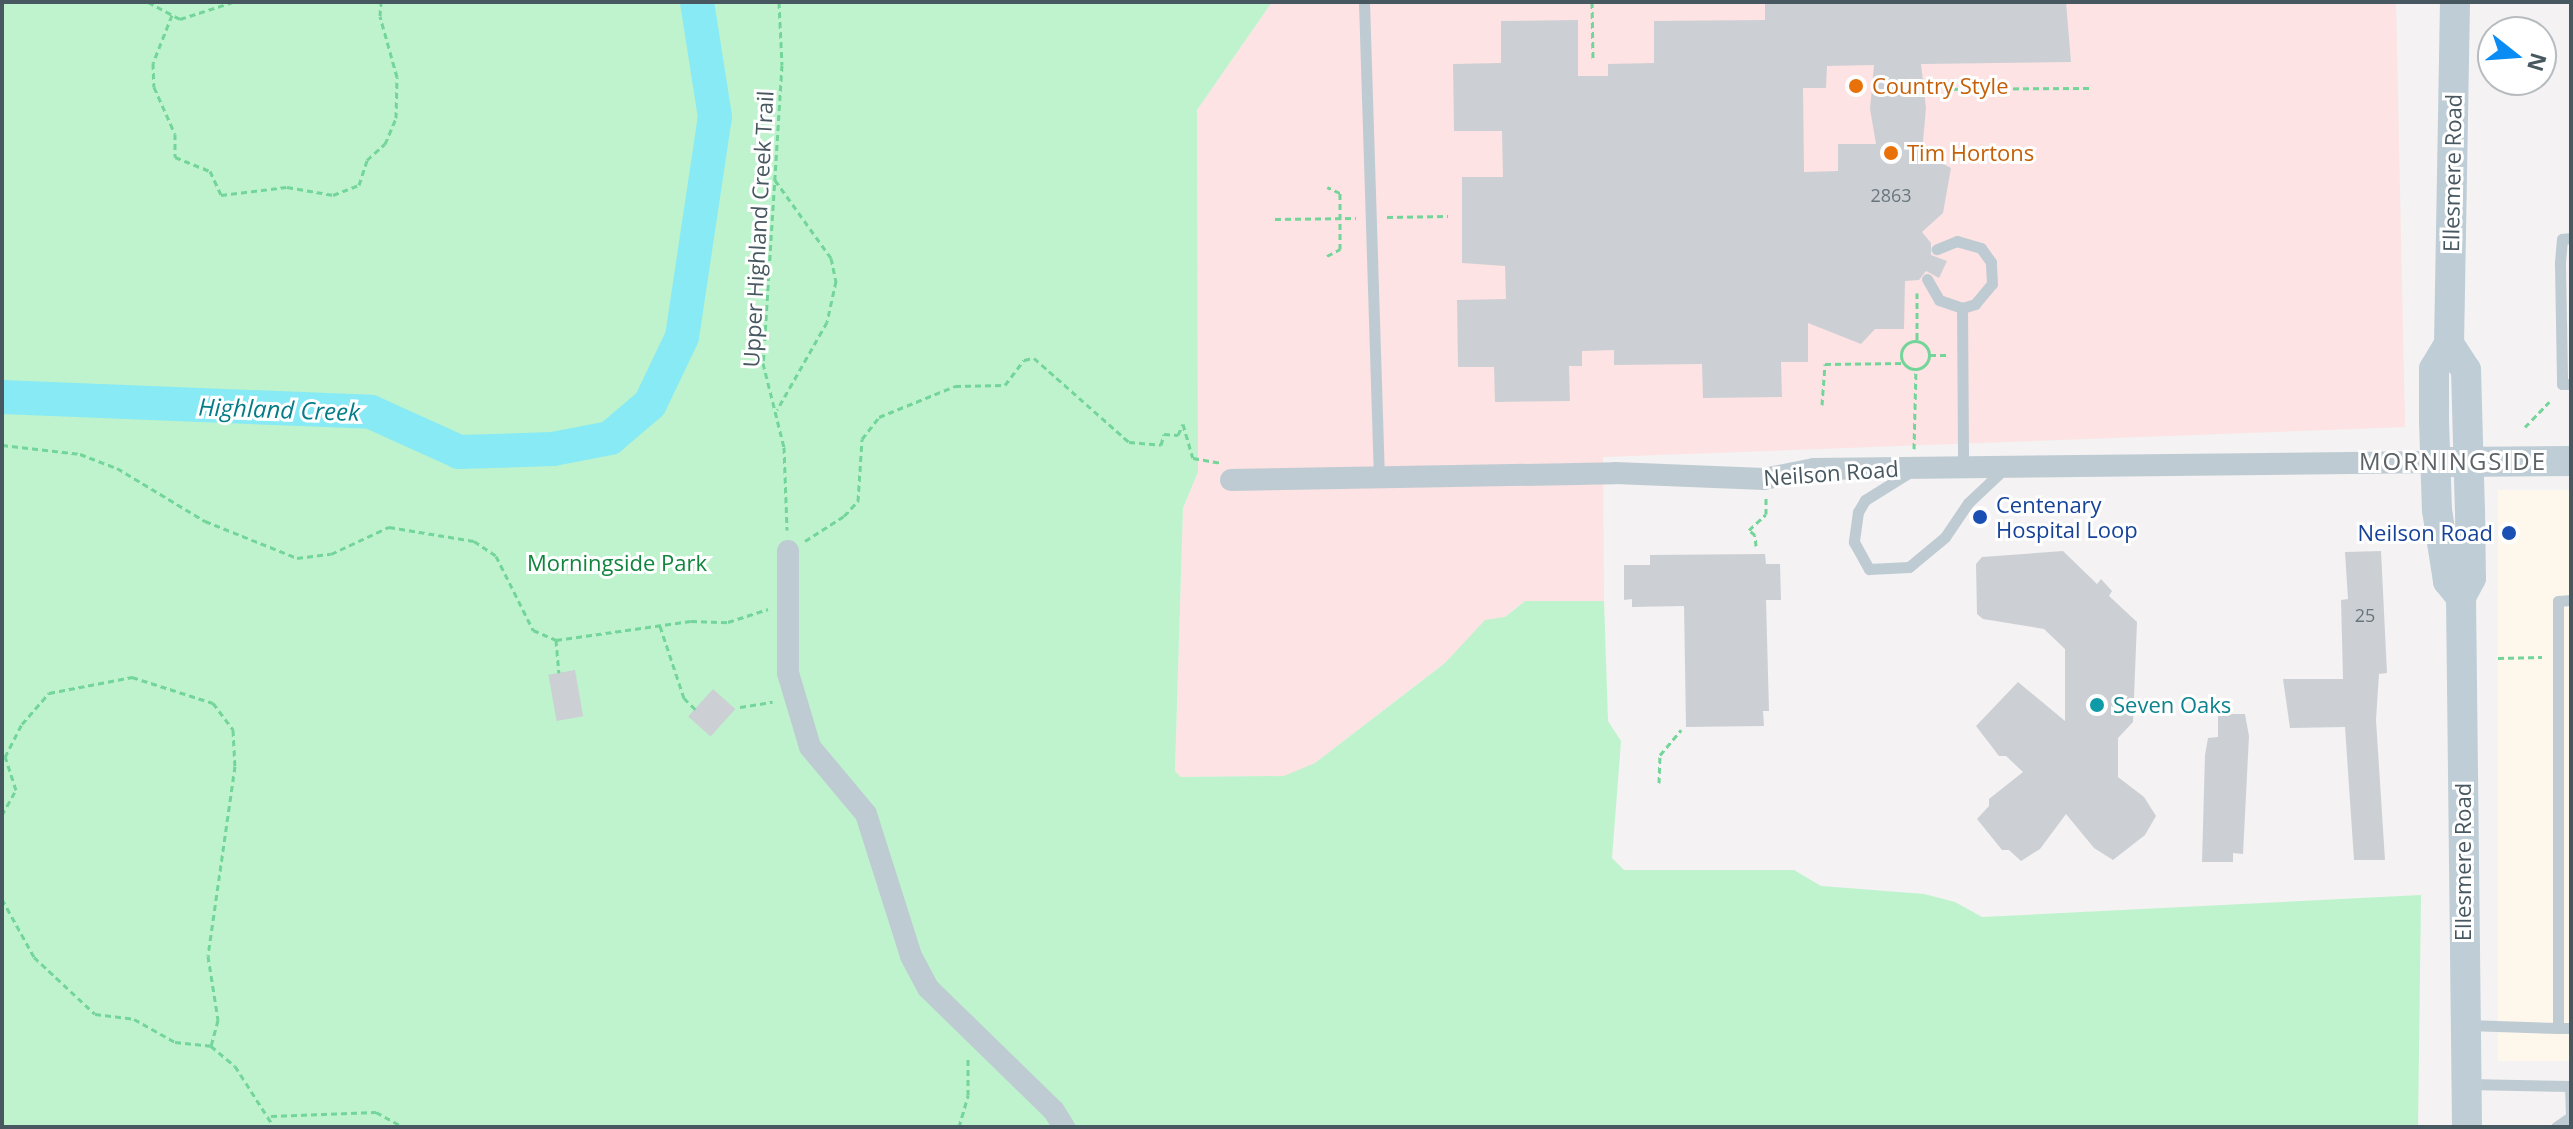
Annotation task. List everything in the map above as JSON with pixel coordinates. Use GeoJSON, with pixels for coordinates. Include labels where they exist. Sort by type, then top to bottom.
{"type":"FeatureCollection","features":[{"type":"Feature","properties":{"kind":"main road","name":"Ellesmere Road"},"geometry":{"type":"LineString","coordinates":[[2455,2],[2449,344],[2434,369],[2436,462],[2448,581],[2461,597]]}},
{"type":"Feature","properties":{"kind":"main road","name":"Ellesmere Road"},"geometry":{"type":"LineString","coordinates":[[2449,344],[2466,370],[2469,462],[2471,578],[2461,597],[2467,1127]]}},
{"type":"Feature","properties":{"kind":"main road","name":"Neilson Road"},"geometry":{"type":"LineString","coordinates":[[2436,462],[2571,461]]}},
{"type":"Feature","properties":{"kind":"street","name":"Neilson Road"},"geometry":{"type":"LineString","coordinates":[[1231,480],[1379,480],[1615,473],[1764,479],[1814,469],[2436,462]]}},
{"type":"Feature","properties":{"kind":"street"},"geometry":{"type":"LineString","coordinates":[[788,551],[786,599],[792,695],[810,747],[866,814],[911,956],[928,988],[1054,1111],[1064,1127]]}},
{"type":"Feature","properties":{"kind":"lane"},"geometry":{"type":"LineString","coordinates":[[1364,2],[1368,218],[1379,480]]}},
{"type":"Feature","properties":{"kind":"lane"},"geometry":{"type":"LineString","coordinates":[[2571,238],[2562,239],[2560,264],[2562,384],[2571,384]]}},
{"type":"Feature","properties":{"kind":"lane"},"geometry":{"type":"LineString","coordinates":[[1928,281],[1939,300],[1962,308],[1986,295],[1992,284],[1991,262],[1970,242],[1937,249]]}},
{"type":"Feature","properties":{"kind":"lane"},"geometry":{"type":"LineString","coordinates":[[1962,308],[1963,467]]}},
{"type":"Feature","properties":{"kind":"lane"},"geometry":{"type":"LineString","coordinates":[[1916,468],[1865,500],[1858,512],[1854,542],[1869,569],[1909,567],[1945,537],[1968,503],[2007,466]]}},
{"type":"Feature","properties":{"kind":"lane"},"geometry":{"type":"LineString","coordinates":[[2465,1025],[2565,1028],[2558,601],[2571,600]]}},
{"type":"Feature","properties":{"kind":"lane"},"geometry":{"type":"LineString","coordinates":[[2466,1084],[2570,1086],[2571,1119],[2556,1127]]}},
{"type":"Feature","properties":{"kind":"path"},"geometry":{"type":"LineString","coordinates":[[148,2],[172,15],[193,16],[233,2]]}},
{"type":"Feature","properties":{"kind":"path"},"geometry":{"type":"LineString","coordinates":[[172,15],[153,75],[175,134],[175,157],[210,171],[221,195],[287,187],[333,195],[359,185],[367,160],[385,144],[396,118],[397,77],[381,2]]}},
{"type":"Feature","properties":{"kind":"path","name":"Upper Highland Creek Trail"},"geometry":{"type":"LineString","coordinates":[[779,2],[782,65],[763,363],[777,410],[788,551]]}},
{"type":"Feature","properties":{"kind":"path"},"geometry":{"type":"LineString","coordinates":[[1592,2],[1593,59]]}},
{"type":"Feature","properties":{"kind":"path"},"geometry":{"type":"LineString","coordinates":[[1933,89],[2089,88]]}},
{"type":"Feature","properties":{"kind":"path"},"geometry":{"type":"LineString","coordinates":[[774,178],[831,258],[836,281],[827,322],[777,410]]}},
{"type":"Feature","properties":{"kind":"path"},"geometry":{"type":"LineString","coordinates":[[1327,187],[1340,193],[1340,249],[1327,256]]}},
{"type":"Feature","properties":{"kind":"path"},"geometry":{"type":"LineString","coordinates":[[1275,219],[1448,216]]}},
{"type":"Feature","properties":{"kind":"path"},"geometry":{"type":"LineString","coordinates":[[1916,468],[1916,369],[1929,355],[1917,341],[1917,287],[1928,281]]}},
{"type":"Feature","properties":{"kind":"path"},"geometry":{"type":"LineString","coordinates":[[1904,363],[1905,346],[1917,341]]}},
{"type":"Feature","properties":{"kind":"path"},"geometry":{"type":"LineString","coordinates":[[788,551],[844,516],[858,501],[862,439],[879,417],[955,386],[1005,385],[1024,360],[1034,358],[1129,442],[1161,445],[1164,434],[1178,435],[1183,424],[1193,458],[1220,460],[1231,480]]}},
{"type":"Feature","properties":{"kind":"path"},"geometry":{"type":"LineString","coordinates":[[1822,405],[1825,364],[1904,363],[1916,369]]}},
{"type":"Feature","properties":{"kind":"path"},"geometry":{"type":"LineString","coordinates":[[2525,427],[2549,402]]}},
{"type":"Feature","properties":{"kind":"path"},"geometry":{"type":"LineString","coordinates":[[2,445],[80,454],[117,468],[205,521],[297,558],[331,554],[389,527],[474,541],[496,556],[533,630],[556,640],[660,626],[728,622],[786,599]]}},
{"type":"Feature","properties":{"kind":"path"},"geometry":{"type":"LineString","coordinates":[[1756,546],[1749,530],[1766,514],[1764,479]]}},
{"type":"Feature","properties":{"kind":"path"},"geometry":{"type":"LineString","coordinates":[[660,626],[684,698],[695,709]]}},
{"type":"Feature","properties":{"kind":"path"},"geometry":{"type":"LineString","coordinates":[[556,640],[559,673]]}},
{"type":"Feature","properties":{"kind":"path"},"geometry":{"type":"LineString","coordinates":[[2498,658],[2558,657]]}},
{"type":"Feature","properties":{"kind":"path"},"geometry":{"type":"LineString","coordinates":[[2,815],[16,790],[5,757],[22,724],[49,693],[132,677],[213,703],[233,730],[235,766],[208,956],[218,1020],[211,1046]]}},
{"type":"Feature","properties":{"kind":"path"},"geometry":{"type":"LineString","coordinates":[[740,707],[792,695]]}},
{"type":"Feature","properties":{"kind":"path"},"geometry":{"type":"LineString","coordinates":[[1659,783],[1660,755],[1681,730]]}},
{"type":"Feature","properties":{"kind":"path"},"geometry":{"type":"LineString","coordinates":[[2,899],[34,957],[95,1014],[134,1019],[175,1042],[211,1046],[235,1066],[274,1127]]}},
{"type":"Feature","properties":{"kind":"path"},"geometry":{"type":"LineString","coordinates":[[959,1127],[974,1034]]}},
{"type":"Feature","properties":{"kind":"path"},"geometry":{"type":"LineString","coordinates":[[269,1116],[376,1112],[403,1127]]}},
{"type":"Feature","properties":{"kind":"shaded area"},"geometry":{"type":"Polygon","coordinates":[[[1272,2],[2396,2],[2405,427],[1603,457],[1604,601],[1525,601],[1298,776],[1175,777],[1183,508],[1198,472],[1197,110],[1272,2]]]}},
{"type":"Feature","properties":{"kind":"shaded area"},"geometry":{"type":"Polygon","coordinates":[[[2498,490],[2571,490],[2571,1061],[2498,1061],[2498,490]]]}},
{"type":"Feature","properties":{"kind":"green space","name":"Morningside Park"},"geometry":{"type":"Polygon","coordinates":[[[2,2],[1272,2],[1197,110],[1198,472],[1183,508],[1175,771],[1181,777],[1284,776],[1315,763],[1445,663],[1485,620],[1505,617],[1525,601],[1604,601],[1608,721],[1621,741],[1612,858],[1624,870],[1794,870],[1821,886],[1924,894],[1955,902],[1982,917],[2421,895],[2418,1127],[2,1127],[2,2]]]}},
{"type":"Feature","properties":{"kind":"building"},"geometry":{"type":"Polygon","coordinates":[[[1765,2],[2066,2],[2071,62],[1921,64],[1926,108],[1922,153],[1951,168],[1943,213],[1922,232],[1931,243],[1931,255],[1947,261],[1939,278],[1926,271],[1919,280],[1905,281],[1904,329],[1875,329],[1861,344],[1808,323],[1808,362],[1781,362],[1782,397],[1703,398],[1702,364],[1614,365],[1614,350],[1582,351],[1582,366],[1569,366],[1570,401],[1495,402],[1494,367],[1458,367],[1457,300],[1506,299],[1505,266],[1462,263],[1462,177],[1503,177],[1502,131],[1454,131],[1453,64],[1501,63],[1501,21],[1578,20],[1578,76],[1608,76],[1608,64],[1654,63],[1654,21],[1765,20],[1765,2]],[[1874,65],[1827,66],[1826,88],[1803,88],[1804,172],[1838,171],[1838,144],[1876,144],[1870,109],[1874,65]]]}},
{"type":"Feature","properties":{"kind":"building","name":"Seven Oaks"},"geometry":{"type":"Polygon","coordinates":[[[2063,551],[2097,584],[2101,579],[2112,591],[2109,596],[2137,622],[2133,722],[2118,738],[2118,777],[2144,797],[2156,816],[2145,835],[2113,860],[2094,848],[2066,814],[2040,849],[2021,861],[2009,850],[2002,850],[1977,819],[1989,806],[1989,799],[2023,772],[2006,756],[1999,756],[1976,726],[2018,682],[2065,721],[2065,649],[2044,629],[1983,619],[1977,614],[1976,564],[1982,557],[2063,551]]]}},
{"type":"Feature","properties":{"kind":"building"},"geometry":{"type":"Polygon","coordinates":[[[2381,551],[2387,673],[2379,674],[2376,720],[2385,860],[2354,860],[2345,727],[2290,728],[2283,679],[2343,679],[2341,600],[2348,599],[2345,552],[2381,551]]]}},
{"type":"Feature","properties":{"kind":"building"},"geometry":{"type":"Polygon","coordinates":[[[1765,554],[1766,564],[1780,564],[1781,600],[1766,600],[1769,711],[1763,711],[1764,726],[1686,727],[1684,606],[1632,607],[1632,599],[1624,600],[1624,565],[1650,565],[1650,555],[1765,554]]]}},
{"type":"Feature","properties":{"kind":"building"},"geometry":{"type":"Polygon","coordinates":[[[575,670],[583,716],[557,721],[548,675],[575,670]]]}},
{"type":"Feature","properties":{"kind":"building"},"geometry":{"type":"Polygon","coordinates":[[[713,689],[735,709],[711,737],[688,716],[713,689]]]}},
{"type":"Feature","properties":{"kind":"building"},"geometry":{"type":"Polygon","coordinates":[[[2218,714],[2245,714],[2249,736],[2243,854],[2233,853],[2233,862],[2202,862],[2205,755],[2208,738],[2218,737],[2218,714]]]}},
{"type":"Feature","properties":{"kind":"waterway","name":"Highland Creek"},"geometry":{"type":"LineString","coordinates":[[2,397],[371,412],[459,452],[553,449],[610,438],[650,404],[682,337],[715,117],[697,2]]}},
{"type":"Feature","properties":{"kind":"place","name":"Country Style"},"geometry":{"type":"Point","coordinates":[1856,86]}},
{"type":"Feature","properties":{"kind":"place","name":"Tim Hortons"},"geometry":{"type":"Point","coordinates":[1891,153]}},
{"type":"Feature","properties":{"kind":"place","name":"Centenary Hospital Loop"},"geometry":{"type":"Point","coordinates":[1980,517]}},
{"type":"Feature","properties":{"kind":"place","name":"Neilson Road"},"geometry":{"type":"Point","coordinates":[2509,533]}},
{"type":"Feature","properties":{"kind":"place","name":"Seven Oaks"},"geometry":{"type":"Point","coordinates":[2097,705]}},
{"type":"Feature","properties":{"kind":"district","name":"MORNINGSIDE"},"geometry":{"type":"Point","coordinates":[2453,461]}}]}
